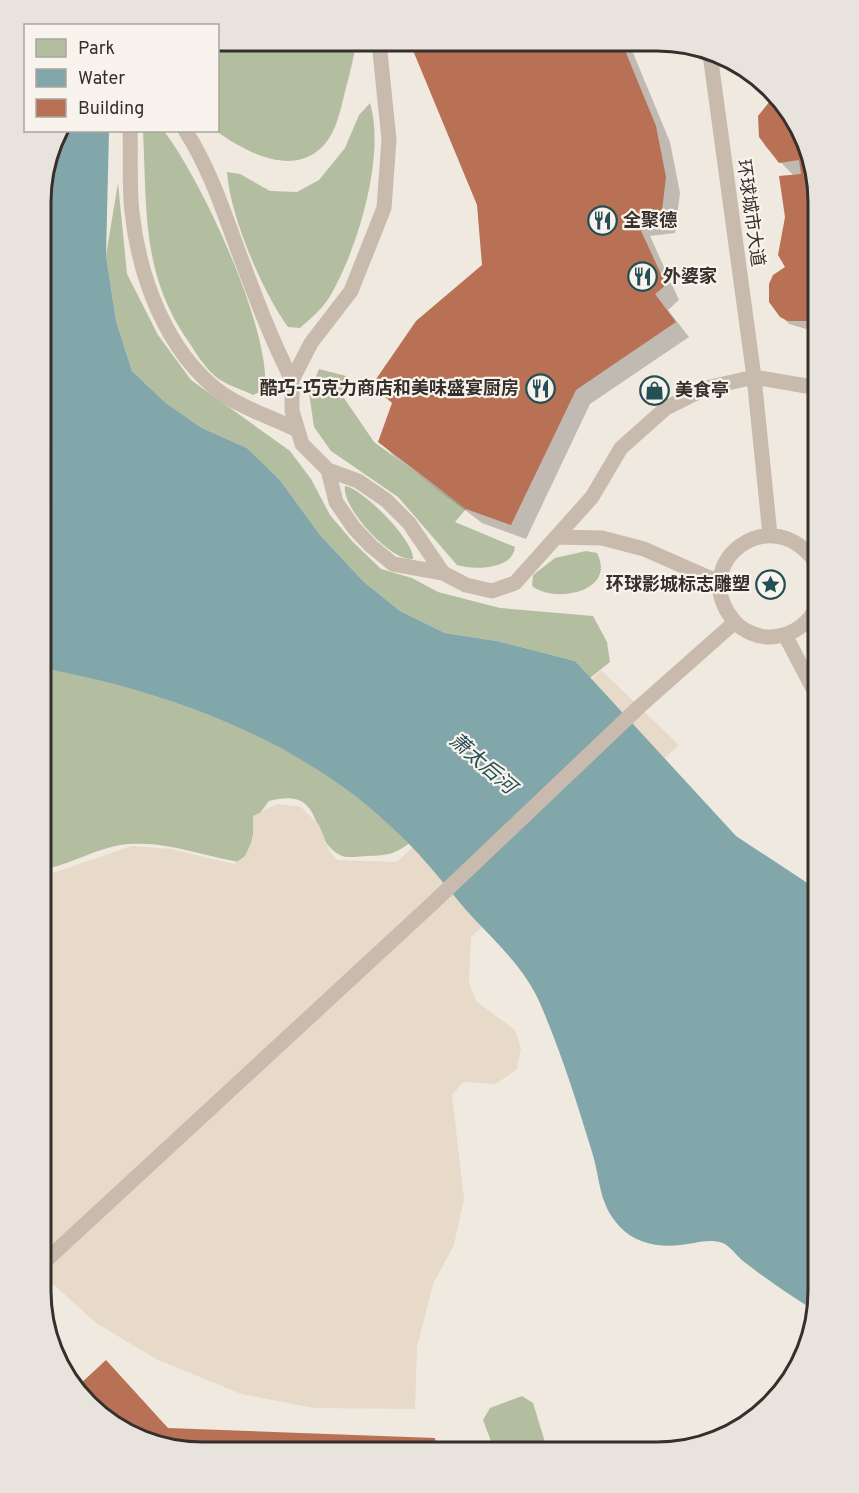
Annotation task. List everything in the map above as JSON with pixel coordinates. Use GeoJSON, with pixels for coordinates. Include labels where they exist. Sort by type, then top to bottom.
{"type":"FeatureCollection","features":[{"type":"Feature","properties":{"kind":"street"},"geometry":{"type":"LineString","coordinates":[[380,51],[389,140],[384,208],[351,291],[311,343],[292,380],[292,411],[302,444],[328,470],[358,481],[386,500],[409,523],[443,573]]}},
{"type":"Feature","properties":{"kind":"street","name":"环球城市大道"},"geometry":{"type":"LineString","coordinates":[[711,62],[754,377],[770,535]]}},
{"type":"Feature","properties":{"kind":"street"},"geometry":{"type":"LineString","coordinates":[[130,132],[132,212],[146,281],[159,313],[198,373],[206,380],[248,408],[297,430]]}},
{"type":"Feature","properties":{"kind":"street"},"geometry":{"type":"LineString","coordinates":[[186,132],[204,162],[220,199],[274,345],[292,380]]}},
{"type":"Feature","properties":{"kind":"street"},"geometry":{"type":"LineString","coordinates":[[328,470],[336,502],[354,528],[393,564],[443,573],[466,585],[492,591],[515,583],[592,497],[621,448],[666,408],[706,388],[754,377],[808,386]]}},
{"type":"Feature","properties":{"kind":"street"},"geometry":{"type":"LineString","coordinates":[[808,550],[796,541],[770,535],[746,541],[733,551],[724,565],[720,582],[721,598],[735,622],[752,634],[768,637],[785,635],[801,628],[808,621]]}},
{"type":"Feature","properties":{"kind":"street"},"geometry":{"type":"LineString","coordinates":[[556,537],[602,538],[644,549],[720,582]]}},
{"type":"Feature","properties":{"kind":"street"},"geometry":{"type":"LineString","coordinates":[[51,1254],[435,901],[639,707],[735,622]]}},
{"type":"Feature","properties":{"kind":"street"},"geometry":{"type":"LineString","coordinates":[[785,635],[808,679]]}},
{"type":"Feature","properties":{"kind":"green space"},"geometry":{"type":"Polygon","coordinates":[[[219,51],[354,51],[339,115],[325,144],[313,154],[299,160],[285,161],[255,154],[218,132],[219,51]]]}},
{"type":"Feature","properties":{"kind":"green space"},"geometry":{"type":"Polygon","coordinates":[[[370,103],[374,125],[371,176],[366,203],[349,255],[329,298],[300,328],[288,327],[268,294],[249,252],[234,210],[227,172],[240,174],[270,191],[297,192],[319,180],[345,148],[359,115],[370,103]]]}},
{"type":"Feature","properties":{"kind":"green space"},"geometry":{"type":"Polygon","coordinates":[[[143,132],[165,132],[197,184],[246,294],[264,363],[265,390],[253,395],[216,377],[188,341],[173,316],[162,290],[149,240],[143,132]]]}},
{"type":"Feature","properties":{"kind":"green space"},"geometry":{"type":"Polygon","coordinates":[[[118,183],[127,274],[158,335],[191,380],[290,451],[311,479],[330,515],[353,542],[381,569],[412,578],[438,592],[500,608],[593,616],[607,642],[610,662],[590,678],[575,661],[497,641],[445,633],[400,611],[364,582],[320,535],[280,480],[247,448],[202,428],[166,403],[132,371],[116,321],[106,255],[118,183]]]}},
{"type":"Feature","properties":{"kind":"green space"},"geometry":{"type":"Polygon","coordinates":[[[319,369],[346,376],[342,395],[374,442],[466,509],[455,522],[515,547],[513,555],[500,564],[482,568],[457,565],[398,497],[331,451],[314,427],[309,393],[319,369]]]}},
{"type":"Feature","properties":{"kind":"green space"},"geometry":{"type":"Polygon","coordinates":[[[345,486],[363,496],[386,516],[406,540],[413,559],[404,558],[393,552],[369,532],[351,507],[345,486]]]}},
{"type":"Feature","properties":{"kind":"green space"},"geometry":{"type":"Polygon","coordinates":[[[586,551],[597,553],[601,566],[599,577],[591,585],[581,591],[568,594],[555,594],[532,586],[533,575],[555,558],[586,551]]]}},
{"type":"Feature","properties":{"kind":"green space"},"geometry":{"type":"Polygon","coordinates":[[[51,666],[189,700],[317,767],[375,811],[410,843],[386,855],[354,857],[340,855],[323,837],[308,807],[300,801],[287,798],[269,801],[257,817],[249,853],[242,862],[172,847],[129,844],[107,848],[52,868],[51,666]]]}},
{"type":"Feature","properties":{"kind":"green space"},"geometry":{"type":"Polygon","coordinates":[[[522,1396],[533,1403],[545,1442],[491,1442],[483,1420],[490,1408],[522,1396]]]}},
{"type":"Feature","properties":{"kind":"shaded area"},"geometry":{"type":"Polygon","coordinates":[[[601,670],[679,745],[471,937],[469,983],[476,1001],[515,1030],[521,1048],[517,1069],[496,1084],[463,1082],[452,1095],[464,1199],[454,1245],[433,1284],[417,1347],[415,1409],[314,1408],[241,1394],[156,1359],[96,1323],[51,1282],[51,874],[132,846],[171,849],[234,864],[245,856],[253,839],[253,816],[277,804],[301,807],[319,825],[330,852],[337,860],[397,862],[601,670]]]}},
{"type":"Feature","properties":{"kind":"water","name":"萧太后河"},"geometry":{"type":"Polygon","coordinates":[[[69,132],[109,132],[106,255],[116,321],[132,371],[166,403],[202,428],[247,448],[280,480],[320,535],[364,582],[400,611],[445,633],[497,641],[575,661],[736,836],[808,883],[807,1306],[760,1274],[723,1243],[706,1241],[672,1246],[656,1245],[640,1241],[620,1227],[604,1200],[592,1152],[563,1061],[542,1008],[527,980],[435,872],[401,836],[363,802],[323,773],[280,747],[234,725],[139,691],[51,670],[51,202],[56,163],[69,132]]]}},
{"type":"Feature","properties":{"kind":"building"},"geometry":{"type":"Polygon","coordinates":[[[413,51],[625,51],[656,126],[666,177],[661,219],[637,222],[666,285],[655,294],[676,322],[576,390],[511,525],[466,509],[378,442],[392,403],[372,385],[416,321],[482,265],[477,205],[413,51]]]}},
{"type":"Feature","properties":{"kind":"building"},"geometry":{"type":"Polygon","coordinates":[[[769,102],[792,135],[805,173],[808,192],[808,321],[788,321],[780,317],[769,302],[769,284],[773,275],[785,267],[778,255],[785,217],[779,176],[801,174],[799,160],[779,163],[759,137],[758,116],[769,102]]]}},
{"type":"Feature","properties":{"kind":"building"},"geometry":{"type":"Polygon","coordinates":[[[106,1360],[168,1428],[435,1438],[435,1442],[183,1441],[163,1437],[127,1422],[95,1398],[82,1382],[106,1360]]]}},
{"type":"Feature","properties":{"kind":"place","name":"全聚德"},"geometry":{"type":"Point","coordinates":[602,220]}},
{"type":"Feature","properties":{"kind":"place","name":"外婆家"},"geometry":{"type":"Point","coordinates":[642,276]}},
{"type":"Feature","properties":{"kind":"place","name":"酷巧-巧克力商店和美味盛宴厨房"},"geometry":{"type":"Point","coordinates":[540,388]}},
{"type":"Feature","properties":{"kind":"place","name":"美食亭"},"geometry":{"type":"Point","coordinates":[654,390]}},
{"type":"Feature","properties":{"kind":"place","name":"环球影城标志雕塑"},"geometry":{"type":"Point","coordinates":[771,584]}}]}
